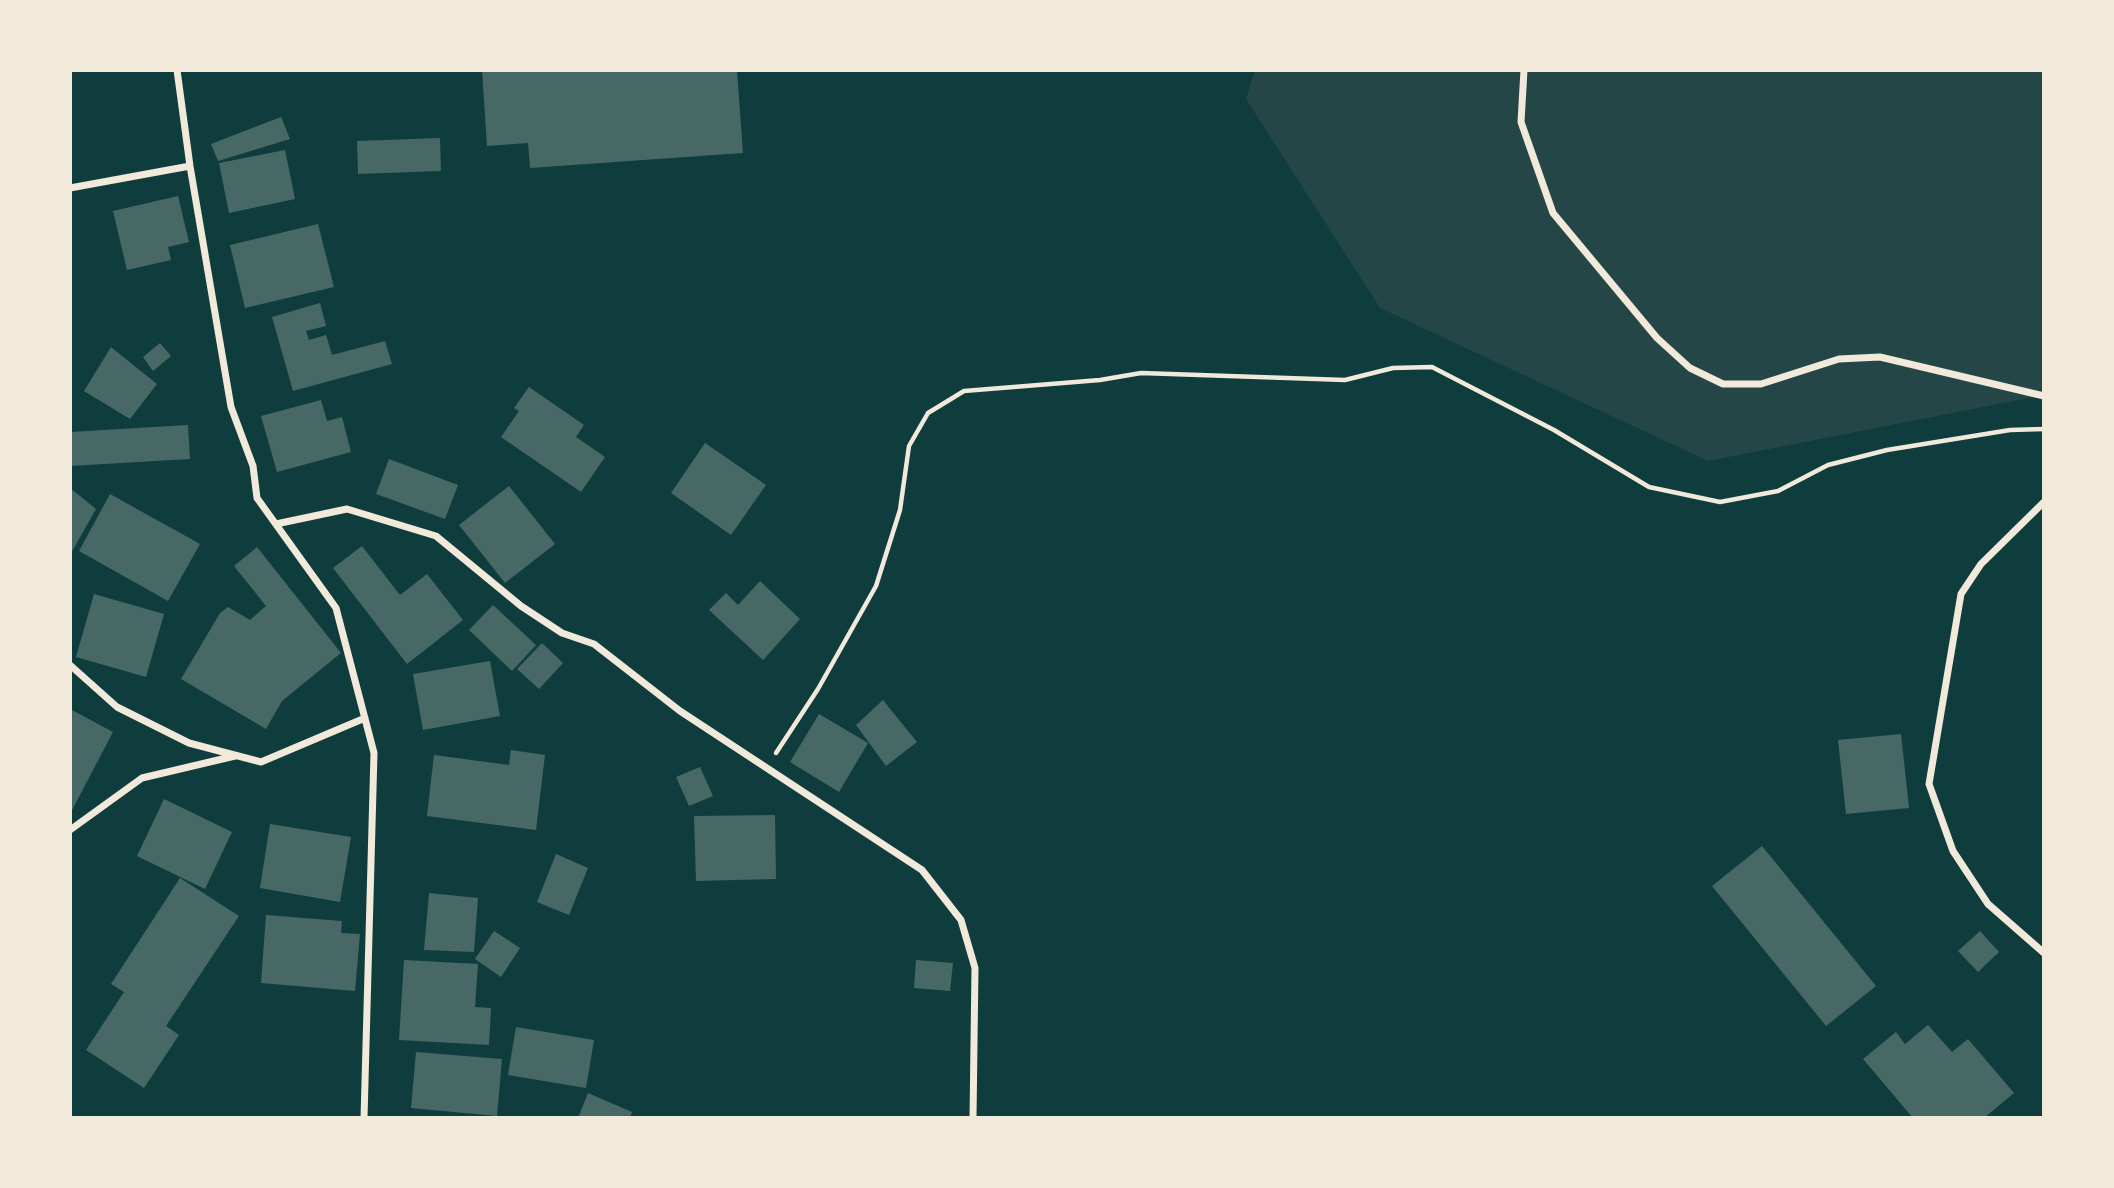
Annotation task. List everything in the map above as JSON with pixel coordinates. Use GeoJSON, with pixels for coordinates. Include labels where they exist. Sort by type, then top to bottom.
{"type":"FeatureCollection","features":[{"type":"Feature","properties":{"kind":"street"},"geometry":{"type":"LineString","coordinates":[[177,70],[190,166],[232,407],[253,466],[257,498],[336,608],[374,753],[364,1118]]}},
{"type":"Feature","properties":{"kind":"street"},"geometry":{"type":"LineString","coordinates":[[1524,70],[1521,122],[1553,213],[1657,338],[1690,368],[1723,384],[1761,384],[1839,359],[1880,357],[2044,396]]}},
{"type":"Feature","properties":{"kind":"street"},"geometry":{"type":"LineString","coordinates":[[70,188],[190,166]]}},
{"type":"Feature","properties":{"kind":"street"},"geometry":{"type":"LineString","coordinates":[[2044,502],[1981,564],[1961,594],[1929,783],[1953,851],[1988,904],[2044,953]]}},
{"type":"Feature","properties":{"kind":"street"},"geometry":{"type":"LineString","coordinates":[[276,524],[347,509],[436,536],[521,606],[562,633],[594,644],[680,711],[922,870],[961,920],[975,968],[973,1118]]}},
{"type":"Feature","properties":{"kind":"street"},"geometry":{"type":"LineString","coordinates":[[70,664],[117,707],[189,743],[261,762],[365,718]]}},
{"type":"Feature","properties":{"kind":"street"},"geometry":{"type":"LineString","coordinates":[[70,830],[142,778],[237,756]]}},
{"type":"Feature","properties":{"kind":"path"},"geometry":{"type":"LineString","coordinates":[[766,768],[818,690],[876,586],[900,510],[909,446],[928,413],[964,391],[1100,380],[1141,373],[1345,380],[1393,368],[1432,367],[1554,430],[1649,487],[1720,502],[1778,491],[1828,465],[1887,450],[2010,430],[2044,429]]}},
{"type":"Feature","properties":{"kind":"shaded area"},"geometry":{"type":"Polygon","coordinates":[[[1255,70],[2044,70],[2044,395],[1708,461],[1380,308],[1246,99],[1255,70]]]}},
{"type":"Feature","properties":{"kind":"building"},"geometry":{"type":"Polygon","coordinates":[[[482,70],[737,70],[743,153],[530,168],[528,143],[487,146],[482,70]]]}},
{"type":"Feature","properties":{"kind":"building"},"geometry":{"type":"Polygon","coordinates":[[[281,117],[290,139],[218,161],[211,144],[281,117]]]}},
{"type":"Feature","properties":{"kind":"building"},"geometry":{"type":"Polygon","coordinates":[[[440,138],[441,171],[358,174],[357,141],[440,138]]]}},
{"type":"Feature","properties":{"kind":"building"},"geometry":{"type":"Polygon","coordinates":[[[285,150],[295,199],[229,213],[219,163],[285,150]]]}},
{"type":"Feature","properties":{"kind":"building"},"geometry":{"type":"Polygon","coordinates":[[[178,196],[189,242],[168,247],[171,260],[127,270],[113,211],[178,196]]]}},
{"type":"Feature","properties":{"kind":"building"},"geometry":{"type":"Polygon","coordinates":[[[318,224],[334,287],[245,308],[230,245],[318,224]]]}},
{"type":"Feature","properties":{"kind":"building"},"geometry":{"type":"Polygon","coordinates":[[[320,303],[326,326],[306,331],[309,340],[326,335],[332,355],[385,341],[392,364],[293,391],[272,317],[320,303]]]}},
{"type":"Feature","properties":{"kind":"building"},"geometry":{"type":"Polygon","coordinates":[[[160,343],[171,356],[153,371],[143,357],[160,343]]]}},
{"type":"Feature","properties":{"kind":"building"},"geometry":{"type":"Polygon","coordinates":[[[111,347],[157,384],[130,419],[84,391],[111,347]]]}},
{"type":"Feature","properties":{"kind":"building"},"geometry":{"type":"Polygon","coordinates":[[[529,387],[584,425],[576,437],[605,457],[581,492],[501,437],[519,411],[514,408],[529,387]]]}},
{"type":"Feature","properties":{"kind":"building"},"geometry":{"type":"Polygon","coordinates":[[[321,400],[327,421],[342,417],[351,452],[277,472],[261,416],[321,400]]]}},
{"type":"Feature","properties":{"kind":"building"},"geometry":{"type":"Polygon","coordinates":[[[188,425],[190,459],[70,466],[70,432],[188,425]]]}},
{"type":"Feature","properties":{"kind":"building"},"geometry":{"type":"Polygon","coordinates":[[[705,443],[766,485],[731,535],[671,493],[705,443]]]}},
{"type":"Feature","properties":{"kind":"building"},"geometry":{"type":"Polygon","coordinates":[[[389,459],[458,485],[445,519],[376,494],[389,459]]]}},
{"type":"Feature","properties":{"kind":"building"},"geometry":{"type":"Polygon","coordinates":[[[509,486],[555,544],[505,583],[459,525],[509,486]]]}},
{"type":"Feature","properties":{"kind":"building"},"geometry":{"type":"Polygon","coordinates":[[[70,488],[96,509],[70,555],[70,488]]]}},
{"type":"Feature","properties":{"kind":"building"},"geometry":{"type":"Polygon","coordinates":[[[110,494],[200,544],[168,601],[79,551],[110,494]]]}},
{"type":"Feature","properties":{"kind":"building"},"geometry":{"type":"Polygon","coordinates":[[[362,546],[400,595],[427,574],[463,620],[407,664],[333,568],[362,546]]]}},
{"type":"Feature","properties":{"kind":"building"},"geometry":{"type":"Polygon","coordinates":[[[257,547],[341,653],[282,701],[266,729],[181,679],[220,613],[228,607],[250,620],[266,606],[234,566],[257,547]]]}},
{"type":"Feature","properties":{"kind":"building"},"geometry":{"type":"Polygon","coordinates":[[[760,581],[800,619],[763,660],[709,610],[726,593],[738,605],[760,581]]]}},
{"type":"Feature","properties":{"kind":"building"},"geometry":{"type":"Polygon","coordinates":[[[94,594],[164,614],[146,677],[76,657],[94,594]]]}},
{"type":"Feature","properties":{"kind":"building"},"geometry":{"type":"Polygon","coordinates":[[[493,605],[536,645],[512,671],[469,630],[493,605]]]}},
{"type":"Feature","properties":{"kind":"building"},"geometry":{"type":"Polygon","coordinates":[[[542,643],[563,663],[539,689],[517,669],[542,643]]]}},
{"type":"Feature","properties":{"kind":"building"},"geometry":{"type":"Polygon","coordinates":[[[490,661],[500,716],[423,730],[413,674],[490,661]]]}},
{"type":"Feature","properties":{"kind":"building"},"geometry":{"type":"Polygon","coordinates":[[[883,700],[917,742],[886,766],[856,725],[883,700]]]}},
{"type":"Feature","properties":{"kind":"building"},"geometry":{"type":"Polygon","coordinates":[[[70,709],[113,732],[70,814],[70,709]]]}},
{"type":"Feature","properties":{"kind":"building"},"geometry":{"type":"Polygon","coordinates":[[[819,714],[868,743],[839,792],[790,762],[819,714]]]}},
{"type":"Feature","properties":{"kind":"building"},"geometry":{"type":"Polygon","coordinates":[[[1901,734],[1909,808],[1846,814],[1838,740],[1901,734]]]}},
{"type":"Feature","properties":{"kind":"building"},"geometry":{"type":"Polygon","coordinates":[[[511,750],[545,755],[536,830],[427,816],[434,755],[509,765],[511,750]]]}},
{"type":"Feature","properties":{"kind":"building"},"geometry":{"type":"Polygon","coordinates":[[[700,767],[713,796],[689,806],[676,777],[700,767]]]}},
{"type":"Feature","properties":{"kind":"building"},"geometry":{"type":"Polygon","coordinates":[[[164,799],[232,832],[205,889],[137,856],[164,799]]]}},
{"type":"Feature","properties":{"kind":"building"},"geometry":{"type":"Polygon","coordinates":[[[775,815],[776,879],[696,881],[694,816],[775,815]]]}},
{"type":"Feature","properties":{"kind":"building"},"geometry":{"type":"Polygon","coordinates":[[[270,824],[351,837],[340,902],[260,888],[270,824]]]}},
{"type":"Feature","properties":{"kind":"building"},"geometry":{"type":"Polygon","coordinates":[[[1762,846],[1876,986],[1826,1026],[1712,886],[1762,846]]]}},
{"type":"Feature","properties":{"kind":"building"},"geometry":{"type":"Polygon","coordinates":[[[556,854],[588,868],[569,915],[537,902],[556,854]]]}},
{"type":"Feature","properties":{"kind":"building"},"geometry":{"type":"Polygon","coordinates":[[[180,878],[239,916],[166,1026],[179,1035],[144,1088],[86,1050],[124,992],[111,984],[180,878]]]}},
{"type":"Feature","properties":{"kind":"building"},"geometry":{"type":"Polygon","coordinates":[[[429,893],[478,898],[474,952],[424,950],[429,893]]]}},
{"type":"Feature","properties":{"kind":"building"},"geometry":{"type":"Polygon","coordinates":[[[266,915],[342,921],[341,933],[360,934],[355,991],[261,983],[266,915]]]}},
{"type":"Feature","properties":{"kind":"building"},"geometry":{"type":"Polygon","coordinates":[[[494,931],[520,948],[501,977],[475,959],[494,931]]]}},
{"type":"Feature","properties":{"kind":"building"},"geometry":{"type":"Polygon","coordinates":[[[1980,931],[1999,952],[1978,972],[1958,951],[1980,931]]]}},
{"type":"Feature","properties":{"kind":"building"},"geometry":{"type":"Polygon","coordinates":[[[404,960],[478,964],[475,1007],[491,1008],[489,1045],[399,1040],[404,960]]]}},
{"type":"Feature","properties":{"kind":"building"},"geometry":{"type":"Polygon","coordinates":[[[916,960],[953,963],[950,991],[914,988],[916,960]]]}},
{"type":"Feature","properties":{"kind":"building"},"geometry":{"type":"Polygon","coordinates":[[[1928,1025],[1952,1052],[1968,1039],[2014,1093],[1984,1118],[1913,1118],[1863,1059],[1896,1032],[1905,1044],[1928,1025]]]}},
{"type":"Feature","properties":{"kind":"building"},"geometry":{"type":"Polygon","coordinates":[[[516,1027],[594,1040],[586,1088],[508,1075],[516,1027]]]}},
{"type":"Feature","properties":{"kind":"building"},"geometry":{"type":"Polygon","coordinates":[[[416,1052],[502,1059],[497,1116],[411,1108],[416,1052]]]}},
{"type":"Feature","properties":{"kind":"building"},"geometry":{"type":"Polygon","coordinates":[[[588,1093],[632,1112],[630,1118],[578,1118],[588,1093]]]}}]}
